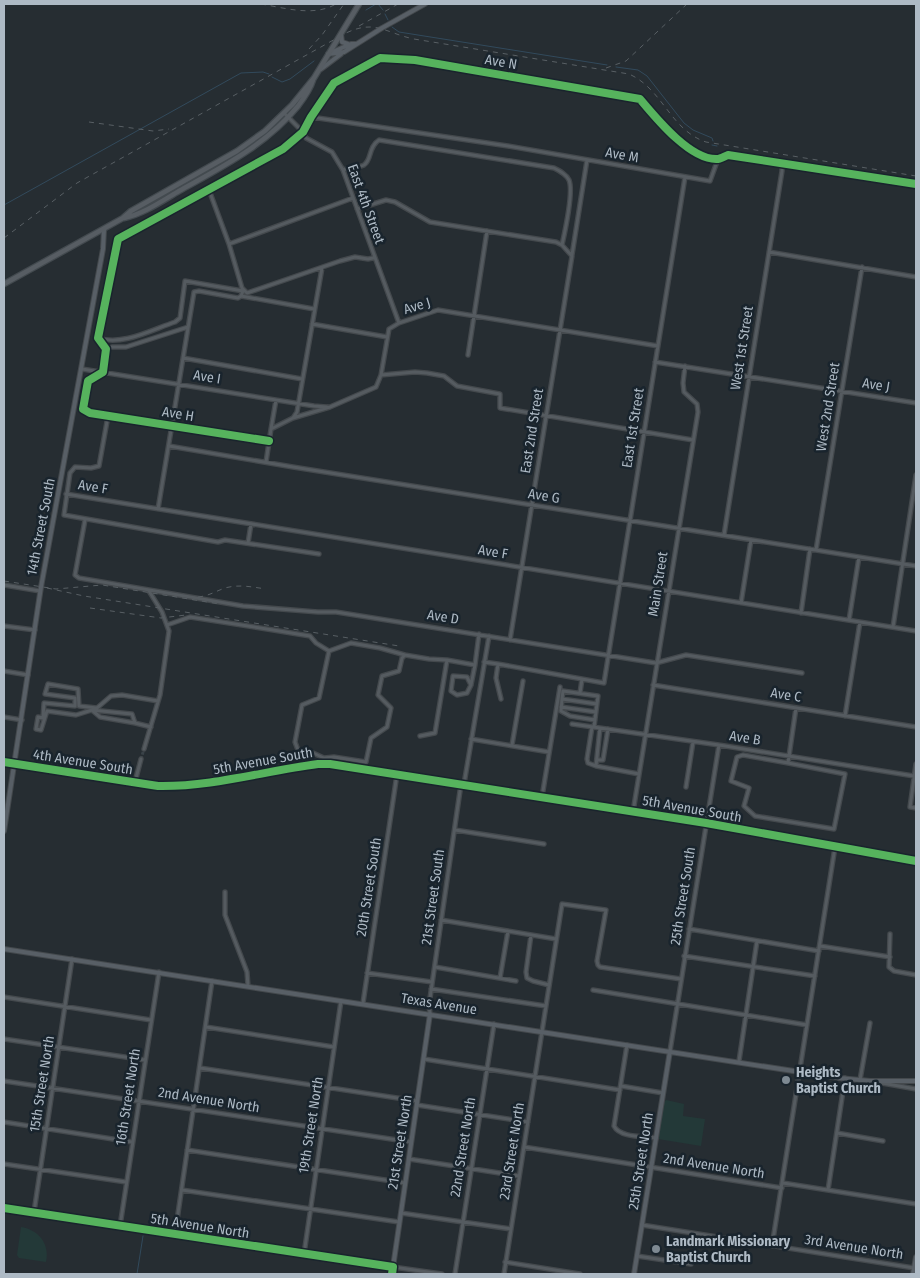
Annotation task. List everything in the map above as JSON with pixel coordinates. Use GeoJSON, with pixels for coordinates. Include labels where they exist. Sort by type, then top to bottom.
{"type":"FeatureCollection","features":[{"type":"Feature","properties":{"kind":"main road"},"geometry":{"type":"LineString","coordinates":[[4,284],[123,218],[131,211],[237,151],[286,115],[314,78],[359,4]]}},
{"type":"Feature","properties":{"kind":"street"},"geometry":{"type":"LineString","coordinates":[[328,54],[353,44],[426,4]]}},
{"type":"Feature","properties":{"kind":"street"},"geometry":{"type":"LineString","coordinates":[[342,31],[340,38],[342,42],[346,45],[353,44]]}},
{"type":"Feature","properties":{"kind":"street"},"geometry":{"type":"LineString","coordinates":[[319,70],[353,44]]}},
{"type":"Feature","properties":{"kind":"street"},"geometry":{"type":"LineString","coordinates":[[328,54],[344,52]]}},
{"type":"Feature","properties":{"kind":"street","name":"Ave N"},"geometry":{"type":"LineString","coordinates":[[98,338],[118,239],[283,149],[303,132],[334,83],[380,58],[415,60],[640,99],[664,128],[702,156],[718,159],[728,155],[916,184]]}},
{"type":"Feature","properties":{"kind":"street","name":"East 4th Street"},"geometry":{"type":"LineString","coordinates":[[286,115],[303,132],[306,138],[332,152],[343,170],[398,323]]}},
{"type":"Feature","properties":{"kind":"street","name":"Ave M"},"geometry":{"type":"LineString","coordinates":[[311,117],[508,146],[710,181],[718,159]]}},
{"type":"Feature","properties":{"kind":"street"},"geometry":{"type":"LineString","coordinates":[[343,170],[368,161],[371,148],[379,140],[554,168],[563,172],[569,181],[570,193],[562,245]]}},
{"type":"Feature","properties":{"kind":"street","name":"East 2nd Street"},"geometry":{"type":"LineString","coordinates":[[510,640],[587,160]]}},
{"type":"Feature","properties":{"kind":"street","name":"West 1st Street"},"geometry":{"type":"LineString","coordinates":[[724,535],[782,164]]}},
{"type":"Feature","properties":{"kind":"street","name":"East 1st Street"},"geometry":{"type":"LineString","coordinates":[[582,679],[604,683],[685,177]]}},
{"type":"Feature","properties":{"kind":"street"},"geometry":{"type":"LineString","coordinates":[[209,190],[229,244],[243,291],[242,296]]}},
{"type":"Feature","properties":{"kind":"street"},"geometry":{"type":"LineString","coordinates":[[229,244],[353,198]]}},
{"type":"Feature","properties":{"kind":"street"},"geometry":{"type":"LineString","coordinates":[[357,209],[386,200],[394,202],[430,222],[556,242],[562,245],[572,256]]}},
{"type":"Feature","properties":{"kind":"street","name":"14th Street South"},"geometry":{"type":"LineString","coordinates":[[4,831],[40,591],[103,249],[104,228]]}},
{"type":"Feature","properties":{"kind":"street"},"geometry":{"type":"LineString","coordinates":[[468,355],[487,231]]}},
{"type":"Feature","properties":{"kind":"street"},"geometry":{"type":"LineString","coordinates":[[769,252],[916,276]]}},
{"type":"Feature","properties":{"kind":"street"},"geometry":{"type":"LineString","coordinates":[[98,338],[120,341],[175,322],[180,318],[185,281],[252,293],[355,257],[374,258]]}},
{"type":"Feature","properties":{"kind":"street"},"geometry":{"type":"LineString","coordinates":[[293,418],[297,412],[299,402],[322,267]]}},
{"type":"Feature","properties":{"kind":"street","name":"West 2nd Street"},"geometry":{"type":"LineString","coordinates":[[816,550],[862,267]]}},
{"type":"Feature","properties":{"kind":"street"},"geometry":{"type":"LineString","coordinates":[[158,509],[194,292],[199,291],[238,298],[242,296],[314,309]]}},
{"type":"Feature","properties":{"kind":"street","name":"Ave J"},"geometry":{"type":"LineString","coordinates":[[381,375],[389,329],[398,323],[438,310],[658,346]]}},
{"type":"Feature","properties":{"kind":"street"},"geometry":{"type":"LineString","coordinates":[[312,324],[387,337]]}},
{"type":"Feature","properties":{"kind":"street"},"geometry":{"type":"LineString","coordinates":[[106,350],[112,347],[126,347],[188,327]]}},
{"type":"Feature","properties":{"kind":"street"},"geometry":{"type":"LineString","coordinates":[[98,338],[106,350],[103,372]]}},
{"type":"Feature","properties":{"kind":"street"},"geometry":{"type":"LineString","coordinates":[[183,358],[302,379]]}},
{"type":"Feature","properties":{"kind":"street","name":"Ave J"},"geometry":{"type":"LineString","coordinates":[[656,362],[916,403]]}},
{"type":"Feature","properties":{"kind":"street","name":"Main Street"},"geometry":{"type":"LineString","coordinates":[[633,812],[698,412],[698,404],[684,392],[685,366]]}},
{"type":"Feature","properties":{"kind":"street","name":"Ave I"},"geometry":{"type":"LineString","coordinates":[[82,368],[330,407]]}},
{"type":"Feature","properties":{"kind":"street","name":"Ave H"},"geometry":{"type":"LineString","coordinates":[[103,372],[88,381],[84,410],[90,413],[269,441]]}},
{"type":"Feature","properties":{"kind":"street"},"geometry":{"type":"LineString","coordinates":[[271,429],[293,418],[330,407],[376,387],[381,375],[415,372],[444,376],[457,386],[500,394],[500,408],[693,440]]}},
{"type":"Feature","properties":{"kind":"street"},"geometry":{"type":"LineString","coordinates":[[266,462],[276,400]]}},
{"type":"Feature","properties":{"kind":"street"},"geometry":{"type":"LineString","coordinates":[[108,416],[99,466],[91,468],[75,467],[70,473],[64,516],[218,542],[225,540],[319,554]]}},
{"type":"Feature","properties":{"kind":"street","name":"Ave G"},"geometry":{"type":"LineString","coordinates":[[169,446],[916,566]]}},
{"type":"Feature","properties":{"kind":"street"},"geometry":{"type":"LineString","coordinates":[[893,627],[916,475]]}},
{"type":"Feature","properties":{"kind":"street","name":"Ave F"},"geometry":{"type":"LineString","coordinates":[[66,494],[916,631]]}},
{"type":"Feature","properties":{"kind":"street","name":"Ave D"},"geometry":{"type":"LineString","coordinates":[[85,520],[75,575],[79,578],[243,606],[336,612],[656,663],[686,655],[802,673]]}},
{"type":"Feature","properties":{"kind":"street"},"geometry":{"type":"LineString","coordinates":[[248,543],[251,524]]}},
{"type":"Feature","properties":{"kind":"street"},"geometry":{"type":"LineString","coordinates":[[741,603],[751,540]]}},
{"type":"Feature","properties":{"kind":"street"},"geometry":{"type":"LineString","coordinates":[[801,613],[810,549]]}},
{"type":"Feature","properties":{"kind":"street"},"geometry":{"type":"LineString","coordinates":[[849,620],[859,557]]}},
{"type":"Feature","properties":{"kind":"street"},"geometry":{"type":"LineString","coordinates":[[4,585],[40,591]]}},
{"type":"Feature","properties":{"kind":"street"},"geometry":{"type":"LineString","coordinates":[[144,750],[158,702],[169,631],[162,612],[148,590]]}},
{"type":"Feature","properties":{"kind":"street"},"geometry":{"type":"LineString","coordinates":[[167,625],[190,618],[310,636],[316,643],[329,650],[351,643],[429,660],[447,660],[475,665]]}},
{"type":"Feature","properties":{"kind":"street"},"geometry":{"type":"LineString","coordinates":[[844,716],[860,622]]}},
{"type":"Feature","properties":{"kind":"street"},"geometry":{"type":"LineString","coordinates":[[4,626],[35,630]]}},
{"type":"Feature","properties":{"kind":"street"},"geometry":{"type":"LineString","coordinates":[[472,685],[467,677],[453,676],[451,691],[457,695],[467,692],[472,685],[479,634]]}},
{"type":"Feature","properties":{"kind":"street","name":"21st Street South"},"geometry":{"type":"LineString","coordinates":[[430,1014],[431,989],[454,830],[489,636]]}},
{"type":"Feature","properties":{"kind":"street"},"geometry":{"type":"LineString","coordinates":[[329,650],[319,698],[302,705],[296,742],[298,750],[313,752],[324,758],[366,762],[371,738],[387,727],[390,708],[378,695],[382,676],[399,671],[402,658],[405,655]]}},
{"type":"Feature","properties":{"kind":"street"},"geometry":{"type":"LineString","coordinates":[[420,736],[436,734],[447,660]]}},
{"type":"Feature","properties":{"kind":"street"},"geometry":{"type":"LineString","coordinates":[[484,662],[582,679],[580,694]]}},
{"type":"Feature","properties":{"kind":"street"},"geometry":{"type":"LineString","coordinates":[[498,664],[496,678],[501,699]]}},
{"type":"Feature","properties":{"kind":"street"},"geometry":{"type":"LineString","coordinates":[[4,671],[28,675]]}},
{"type":"Feature","properties":{"kind":"street"},"geometry":{"type":"LineString","coordinates":[[512,745],[523,681]]}},
{"type":"Feature","properties":{"kind":"street"},"geometry":{"type":"LineString","coordinates":[[135,723],[132,714],[92,710],[76,715],[47,711],[41,730],[36,729],[38,717],[43,718],[44,702],[76,706],[75,698],[45,694],[48,684],[78,689],[79,706],[97,708],[111,696],[122,695],[158,702]]}},
{"type":"Feature","properties":{"kind":"street","name":"Ave C"},"geometry":{"type":"LineString","coordinates":[[653,685],[916,727]]}},
{"type":"Feature","properties":{"kind":"street"},"geometry":{"type":"LineString","coordinates":[[542,797],[560,688]]}},
{"type":"Feature","properties":{"kind":"street"},"geometry":{"type":"LineString","coordinates":[[595,720],[570,716],[561,712],[564,691],[598,696],[595,720],[588,763],[639,774]]}},
{"type":"Feature","properties":{"kind":"street"},"geometry":{"type":"LineString","coordinates":[[562,699],[597,704]]}},
{"type":"Feature","properties":{"kind":"street"},"geometry":{"type":"LineString","coordinates":[[561,707],[596,712]]}},
{"type":"Feature","properties":{"kind":"street"},"geometry":{"type":"LineString","coordinates":[[788,763],[796,708]]}},
{"type":"Feature","properties":{"kind":"street"},"geometry":{"type":"LineString","coordinates":[[92,710],[100,717],[151,727]]}},
{"type":"Feature","properties":{"kind":"street"},"geometry":{"type":"LineString","coordinates":[[4,717],[22,720]]}},
{"type":"Feature","properties":{"kind":"street","name":"Ave B"},"geometry":{"type":"LineString","coordinates":[[572,724],[914,776]]}},
{"type":"Feature","properties":{"kind":"street"},"geometry":{"type":"LineString","coordinates":[[596,766],[600,728]]}},
{"type":"Feature","properties":{"kind":"street"},"geometry":{"type":"LineString","coordinates":[[597,760],[603,760],[608,729]]}},
{"type":"Feature","properties":{"kind":"street"},"geometry":{"type":"LineString","coordinates":[[471,739],[549,752]]}},
{"type":"Feature","properties":{"kind":"street"},"geometry":{"type":"LineString","coordinates":[[686,787],[692,742]]}},
{"type":"Feature","properties":{"kind":"street","name":"25th Street South"},"geometry":{"type":"LineString","coordinates":[[670,1051],[688,929],[719,745]]}},
{"type":"Feature","properties":{"kind":"street"},"geometry":{"type":"LineString","coordinates":[[743,756],[788,763],[845,774],[834,829],[755,816],[744,806],[749,788],[731,780],[737,757],[743,756]]}},
{"type":"Feature","properties":{"kind":"street"},"geometry":{"type":"LineString","coordinates":[[135,782],[142,759]]}},
{"type":"Feature","properties":{"kind":"street","name":"4th Avenue South"},"geometry":{"type":"LineString","coordinates":[[4,762],[158,786]]}},
{"type":"Feature","properties":{"kind":"street","name":"5th Avenue South"},"geometry":{"type":"LineString","coordinates":[[158,786],[188,786],[318,764],[463,784],[916,861]]}},
{"type":"Feature","properties":{"kind":"street"},"geometry":{"type":"LineString","coordinates":[[916,764],[910,806],[916,808]]}},
{"type":"Feature","properties":{"kind":"street","name":"20th Street South"},"geometry":{"type":"LineString","coordinates":[[363,1003],[397,774]]}},
{"type":"Feature","properties":{"kind":"street"},"geometry":{"type":"LineString","coordinates":[[454,830],[544,844]]}},
{"type":"Feature","properties":{"kind":"street"},"geometry":{"type":"LineString","coordinates":[[772,1246],[835,847]]}},
{"type":"Feature","properties":{"kind":"street"},"geometry":{"type":"LineString","coordinates":[[225,892],[225,914],[249,977],[248,986]]}},
{"type":"Feature","properties":{"kind":"street","name":"23rd Street North"},"geometry":{"type":"LineString","coordinates":[[504,1274],[562,904],[606,910],[598,961],[600,967],[681,980]]}},
{"type":"Feature","properties":{"kind":"street"},"geometry":{"type":"LineString","coordinates":[[441,920],[556,939]]}},
{"type":"Feature","properties":{"kind":"street"},"geometry":{"type":"LineString","coordinates":[[688,929],[757,941],[890,958]]}},
{"type":"Feature","properties":{"kind":"street"},"geometry":{"type":"LineString","coordinates":[[500,978],[508,931]]}},
{"type":"Feature","properties":{"kind":"street"},"geometry":{"type":"LineString","coordinates":[[890,934],[889,967],[894,971],[916,975]]}},
{"type":"Feature","properties":{"kind":"street"},"geometry":{"type":"LineString","coordinates":[[531,935],[526,972],[527,978],[549,985]]}},
{"type":"Feature","properties":{"kind":"street"},"geometry":{"type":"LineString","coordinates":[[739,1061],[757,941]]}},
{"type":"Feature","properties":{"kind":"street","name":"Texas Avenue"},"geometry":{"type":"LineString","coordinates":[[4,949],[916,1089]]}},
{"type":"Feature","properties":{"kind":"street"},"geometry":{"type":"LineString","coordinates":[[684,956],[815,976]]}},
{"type":"Feature","properties":{"kind":"street","name":"15th Street North"},"geometry":{"type":"LineString","coordinates":[[34,1212],[72,959]]}},
{"type":"Feature","properties":{"kind":"street"},"geometry":{"type":"LineString","coordinates":[[434,967],[516,981]]}},
{"type":"Feature","properties":{"kind":"street","name":"16th Street North"},"geometry":{"type":"LineString","coordinates":[[120,1226],[159,972]]}},
{"type":"Feature","properties":{"kind":"street"},"geometry":{"type":"LineString","coordinates":[[367,973],[432,982]]}},
{"type":"Feature","properties":{"kind":"street"},"geometry":{"type":"LineString","coordinates":[[175,1235],[212,980]]}},
{"type":"Feature","properties":{"kind":"street"},"geometry":{"type":"LineString","coordinates":[[431,989],[546,1006]]}},
{"type":"Feature","properties":{"kind":"street"},"geometry":{"type":"LineString","coordinates":[[593,990],[807,1025]]}},
{"type":"Feature","properties":{"kind":"street"},"geometry":{"type":"LineString","coordinates":[[4,997],[151,1020]]}},
{"type":"Feature","properties":{"kind":"street","name":"19th Street North"},"geometry":{"type":"LineString","coordinates":[[304,1254],[341,1000]]}},
{"type":"Feature","properties":{"kind":"street","name":"21st Street North"},"geometry":{"type":"LineString","coordinates":[[392,1274],[430,1014]]}},
{"type":"Feature","properties":{"kind":"street"},"geometry":{"type":"LineString","coordinates":[[860,1080],[870,1023]]}},
{"type":"Feature","properties":{"kind":"street","name":"22nd Street North"},"geometry":{"type":"LineString","coordinates":[[455,1274],[494,1024]]}},
{"type":"Feature","properties":{"kind":"street"},"geometry":{"type":"LineString","coordinates":[[206,1027],[334,1047]]}},
{"type":"Feature","properties":{"kind":"street"},"geometry":{"type":"LineString","coordinates":[[4,1039],[145,1060]]}},
{"type":"Feature","properties":{"kind":"street"},"geometry":{"type":"LineString","coordinates":[[627,1044],[614,1126],[622,1134],[656,1138]]}},
{"type":"Feature","properties":{"kind":"street","name":"25th Street North"},"geometry":{"type":"LineString","coordinates":[[634,1274],[670,1051]]}},
{"type":"Feature","properties":{"kind":"street"},"geometry":{"type":"LineString","coordinates":[[424,1059],[663,1093]]}},
{"type":"Feature","properties":{"kind":"street"},"geometry":{"type":"LineString","coordinates":[[200,1068],[528,1122]]}},
{"type":"Feature","properties":{"kind":"street"},"geometry":{"type":"LineString","coordinates":[[828,1190],[845,1078]]}},
{"type":"Feature","properties":{"kind":"street","name":"2nd Avenue North"},"geometry":{"type":"LineString","coordinates":[[4,1081],[411,1142]]}},
{"type":"Feature","properties":{"kind":"street","name":"Texas Avenue"},"geometry":{"type":"LineString","coordinates":[[870,1081],[916,1081]]}},
{"type":"Feature","properties":{"kind":"street"},"geometry":{"type":"LineString","coordinates":[[4,1122],[132,1142]]}},
{"type":"Feature","properties":{"kind":"street"},"geometry":{"type":"LineString","coordinates":[[837,1133],[883,1141]]}},
{"type":"Feature","properties":{"kind":"street","name":"2nd Avenue North"},"geometry":{"type":"LineString","coordinates":[[524,1147],[782,1188]]}},
{"type":"Feature","properties":{"kind":"street"},"geometry":{"type":"LineString","coordinates":[[187,1150],[405,1183]]}},
{"type":"Feature","properties":{"kind":"street"},"geometry":{"type":"LineString","coordinates":[[409,1159],[519,1176]]}},
{"type":"Feature","properties":{"kind":"street"},"geometry":{"type":"LineString","coordinates":[[4,1164],[126,1182]]}},
{"type":"Feature","properties":{"kind":"street","name":"2nd Avenue North"},"geometry":{"type":"LineString","coordinates":[[783,1183],[916,1204]]}},
{"type":"Feature","properties":{"kind":"street"},"geometry":{"type":"LineString","coordinates":[[182,1190],[399,1222]]}},
{"type":"Feature","properties":{"kind":"street","name":"5th Avenue North"},"geometry":{"type":"LineString","coordinates":[[4,1208],[442,1274]]}},
{"type":"Feature","properties":{"kind":"street"},"geometry":{"type":"LineString","coordinates":[[401,1213],[511,1229]]}},
{"type":"Feature","properties":{"kind":"street","name":"3rd Avenue North"},"geometry":{"type":"LineString","coordinates":[[642,1225],[914,1268]]}},
{"type":"Feature","properties":{"kind":"street"},"geometry":{"type":"LineString","coordinates":[[637,1256],[692,1264]]}},
{"type":"Feature","properties":{"kind":"street"},"geometry":{"type":"LineString","coordinates":[[914,1274],[916,1259]]}},
{"type":"Feature","properties":{"kind":"street"},"geometry":{"type":"LineString","coordinates":[[506,1262],[580,1274]]}},
{"type":"Feature","properties":{"kind":"green space"},"geometry":{"type":"Polygon","coordinates":[[[666,1100],[684,1104],[683,1116],[705,1119],[701,1146],[658,1139],[664,1102],[666,1100]]]}},
{"type":"Feature","properties":{"kind":"green space"},"geometry":{"type":"Polygon","coordinates":[[[21,1227],[33,1231],[42,1239],[46,1249],[46,1262],[19,1258],[17,1255],[21,1227]]]}},
{"type":"Feature","properties":{"kind":"waterway"},"geometry":{"type":"LineString","coordinates":[[366,10],[376,4]]}},
{"type":"Feature","properties":{"kind":"waterway"},"geometry":{"type":"LineString","coordinates":[[378,4],[383,10]]}},
{"type":"Feature","properties":{"kind":"waterway"},"geometry":{"type":"LineString","coordinates":[[385,14],[388,20]]}},
{"type":"Feature","properties":{"kind":"waterway"},"geometry":{"type":"LineString","coordinates":[[392,27],[399,32],[607,65]]}},
{"type":"Feature","properties":{"kind":"waterway"},"geometry":{"type":"LineString","coordinates":[[272,77],[282,82],[290,79],[314,61]]}},
{"type":"Feature","properties":{"kind":"waterway"},"geometry":{"type":"LineString","coordinates":[[616,67],[638,70],[647,76],[684,123],[693,130],[712,138],[713,141]]}},
{"type":"Feature","properties":{"kind":"waterway"},"geometry":{"type":"LineString","coordinates":[[4,205],[241,73],[263,72],[269,74]]}},
{"type":"Feature","properties":{"kind":"waterway"},"geometry":{"type":"LineString","coordinates":[[712,145],[717,146]]}},
{"type":"Feature","properties":{"kind":"waterway"},"geometry":{"type":"LineString","coordinates":[[137,1274],[143,1236]]}},
{"type":"Feature","properties":{"kind":"tunnel"},"geometry":{"type":"LineString","coordinates":[[141,759],[144,749]]}},
{"type":"Feature","properties":{"kind":"railway"},"geometry":{"type":"LineString","coordinates":[[261,4],[309,11],[327,8],[336,4]]}},
{"type":"Feature","properties":{"kind":"railway"},"geometry":{"type":"LineString","coordinates":[[309,49],[322,35],[344,4]]}},
{"type":"Feature","properties":{"kind":"railway"},"geometry":{"type":"LineString","coordinates":[[359,26],[398,4]]}},
{"type":"Feature","properties":{"kind":"railway"},"geometry":{"type":"LineString","coordinates":[[606,68],[626,61],[687,4]]}},
{"type":"Feature","properties":{"kind":"railway"},"geometry":{"type":"LineString","coordinates":[[4,238],[77,183],[346,33],[365,27],[380,28],[414,39],[629,74],[650,89],[684,128],[706,142],[916,176]]}},
{"type":"Feature","properties":{"kind":"railway"},"geometry":{"type":"LineString","coordinates":[[89,122],[153,131],[169,129]]}},
{"type":"Feature","properties":{"kind":"railway"},"geometry":{"type":"LineString","coordinates":[[4,581],[56,589],[102,585],[220,604]]}},
{"type":"Feature","properties":{"kind":"railway"},"geometry":{"type":"LineString","coordinates":[[198,597],[235,586],[266,589]]}},
{"type":"Feature","properties":{"kind":"railway"},"geometry":{"type":"LineString","coordinates":[[47,588],[84,596],[399,646]]}},
{"type":"Feature","properties":{"kind":"railway"},"geometry":{"type":"LineString","coordinates":[[90,608],[161,618],[186,615]]}},
{"type":"Feature","properties":{"kind":"cycle path"},"geometry":{"type":"LineString","coordinates":[[269,441],[90,413],[83,409],[88,381],[103,372],[106,349],[98,338],[118,239],[283,149],[303,132],[334,83],[380,58],[415,60],[640,99],[674,137],[696,153],[707,157],[718,159],[728,155],[916,184]]}},
{"type":"Feature","properties":{"kind":"cycle path"},"geometry":{"type":"LineString","coordinates":[[4,762],[158,786],[198,784],[298,767],[330,764],[706,823],[916,861]]}},
{"type":"Feature","properties":{"kind":"cycle path"},"geometry":{"type":"LineString","coordinates":[[4,1208],[393,1267],[392,1274]]}},
{"type":"Feature","properties":{"kind":"place","name":"Heights Baptist Church"},"geometry":{"type":"Point","coordinates":[786,1080]}},
{"type":"Feature","properties":{"kind":"place","name":"Landmark Missionary Baptist Church"},"geometry":{"type":"Point","coordinates":[656,1249]}}]}
